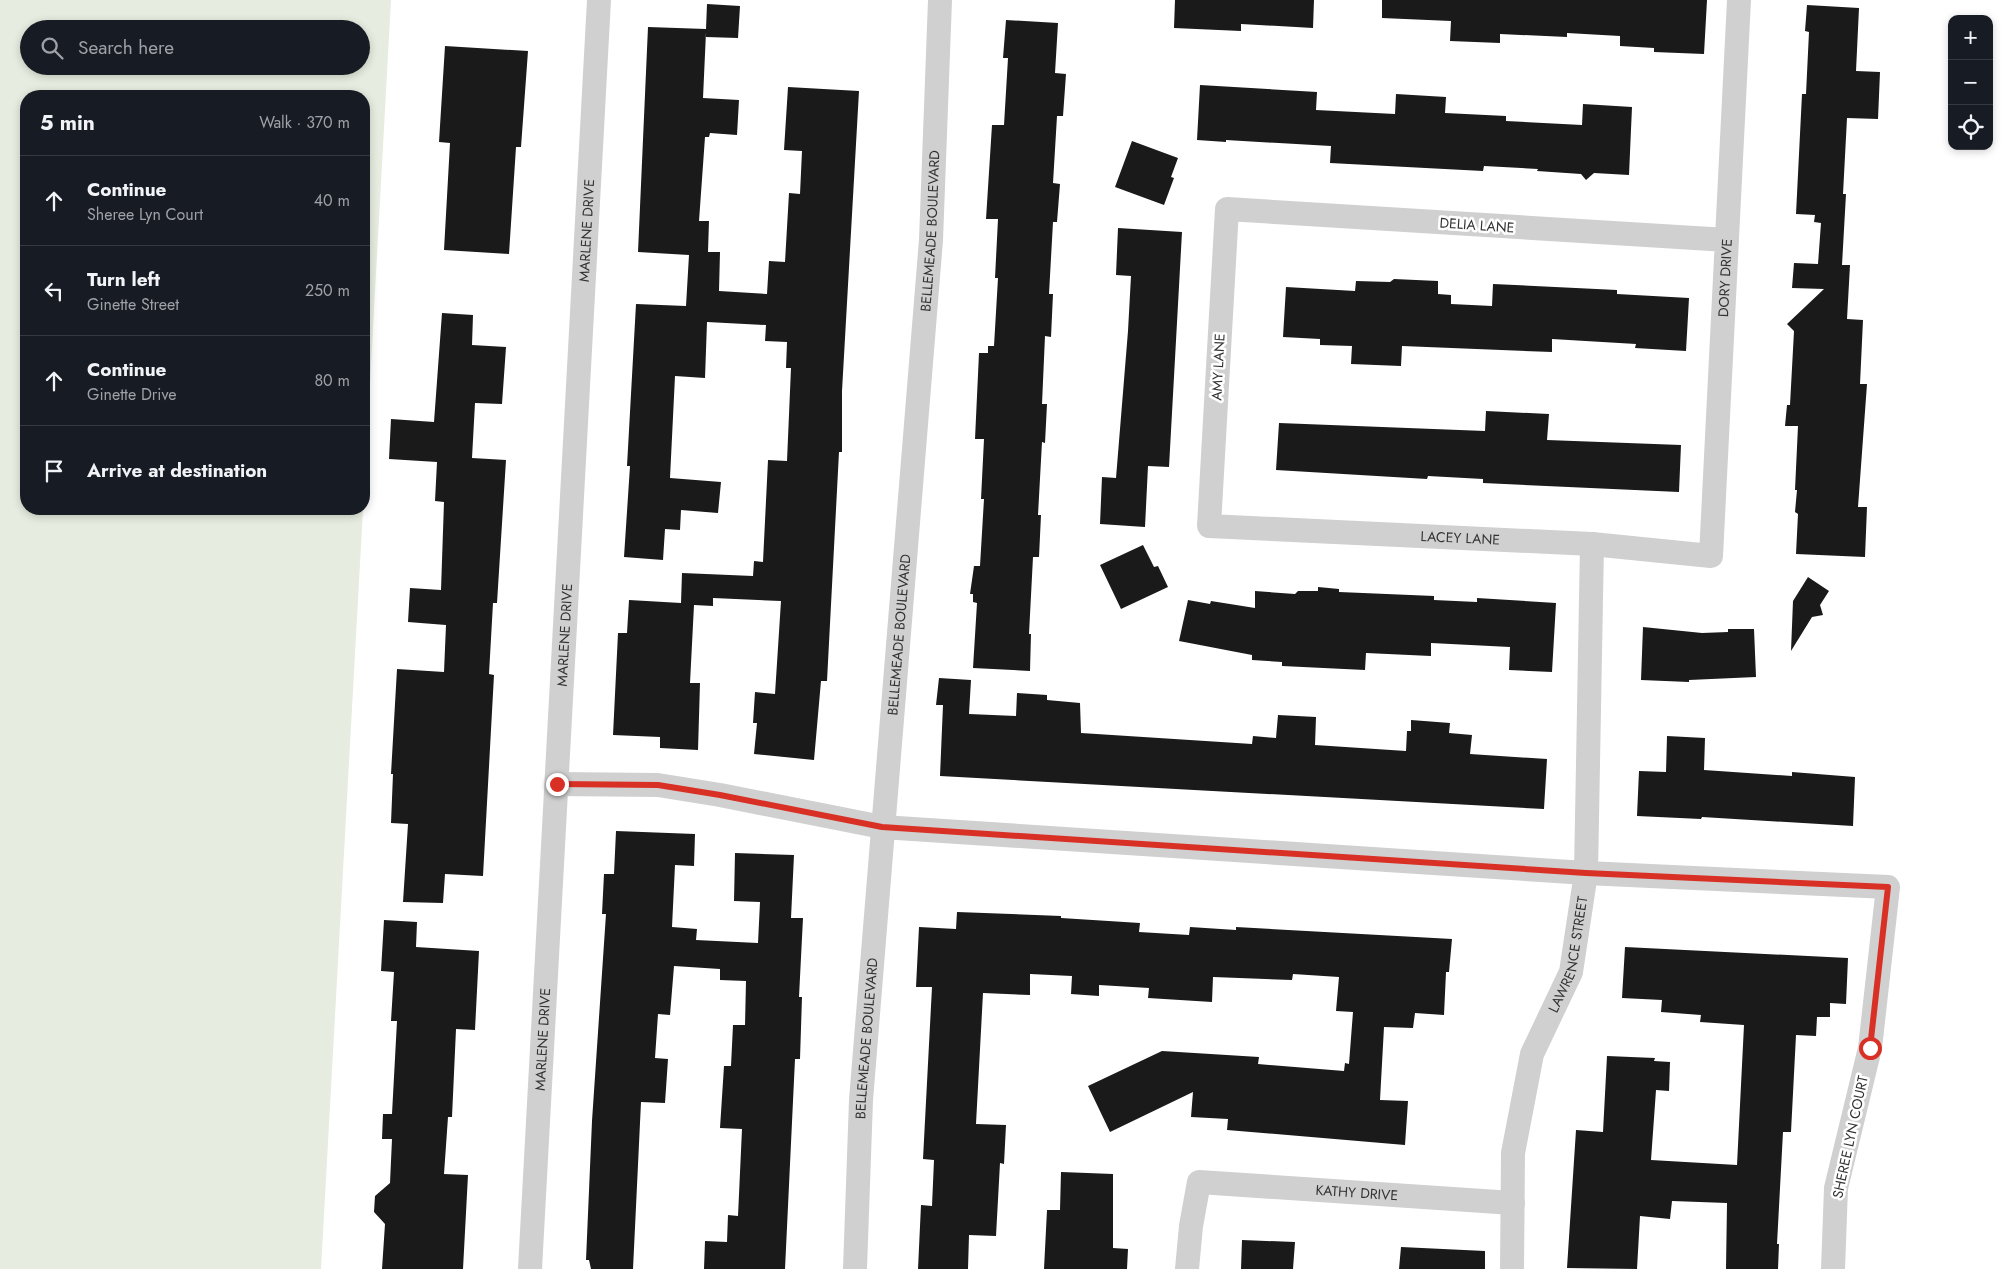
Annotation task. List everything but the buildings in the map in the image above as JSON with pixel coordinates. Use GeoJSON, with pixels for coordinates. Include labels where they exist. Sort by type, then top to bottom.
{"type":"FeatureCollection","features":[{"type":"Feature","properties":{"kind":"street","name":"MARLENE DRIVE"},"geometry":{"type":"LineString","coordinates":[[530,1269],[599,0]]}},
{"type":"Feature","properties":{"kind":"street","name":"BELLEMEADE BOULEVARD"},"geometry":{"type":"LineString","coordinates":[[855,1269],[861,1100],[931,240],[940,0]]}},
{"type":"Feature","properties":{"kind":"street","name":"DORY DRIVE"},"geometry":{"type":"LineString","coordinates":[[1711,556],[1739,0]]}},
{"type":"Feature","properties":{"kind":"street","name":"DELIA LANE"},"geometry":{"type":"LineString","coordinates":[[1227,209],[1727,240]]}},
{"type":"Feature","properties":{"kind":"street","name":"AMY LANE"},"geometry":{"type":"LineString","coordinates":[[1209,526],[1227,209]]}},
{"type":"Feature","properties":{"kind":"street","name":"LACEY LANE"},"geometry":{"type":"LineString","coordinates":[[1209,526],[1592,544],[1711,556]]}},
{"type":"Feature","properties":{"kind":"street","name":"LAWRENCE STREET"},"geometry":{"type":"LineString","coordinates":[[1512,1269],[1514,1153],[1532,1054],[1571,972],[1586,873],[1592,544]]}},
{"type":"Feature","properties":{"kind":"street"},"geometry":{"type":"LineString","coordinates":[[557,784],[658,785],[720,795],[882,827],[1586,873]]}},
{"type":"Feature","properties":{"kind":"street","name":"SHEREE LYN COURT"},"geometry":{"type":"LineString","coordinates":[[1586,873],[1888,887],[1870,1048],[1836,1188],[1833,1269]]}},
{"type":"Feature","properties":{"kind":"street","name":"KATHY DRIVE"},"geometry":{"type":"LineString","coordinates":[[1187,1269],[1191,1226],[1199,1182],[1514,1203]]}},
{"type":"Feature","properties":{"kind":"shaded area"},"geometry":{"type":"Polygon","coordinates":[[[0,0],[391,0],[370,383],[370,90],[20,90],[20,515],[363,515],[321,1269],[0,1269],[0,0]]]}},
{"type":"Feature","properties":{"kind":"route"},"geometry":{"type":"LineString","coordinates":[[557,784],[658,785],[720,795],[882,827],[1586,873],[1888,887],[1870,1048]]}}]}
